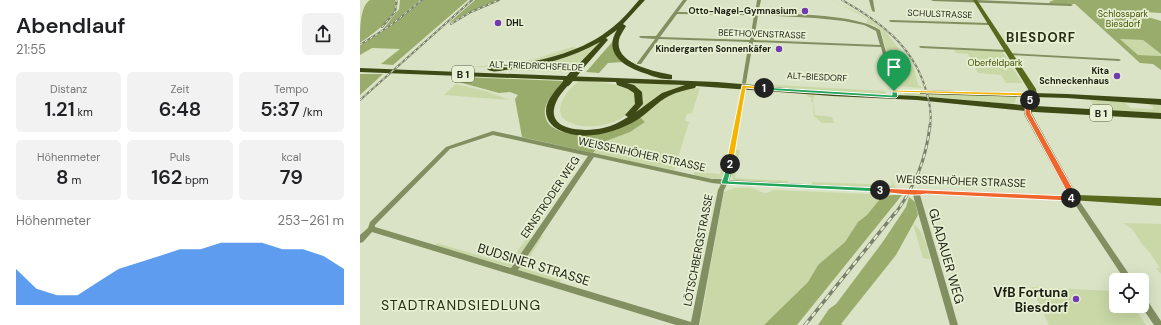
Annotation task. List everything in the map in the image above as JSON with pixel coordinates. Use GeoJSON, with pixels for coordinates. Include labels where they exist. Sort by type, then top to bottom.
{"type":"FeatureCollection","features":[{"type":"Feature","properties":{"kind":"main road"},"geometry":{"type":"LineString","coordinates":[[642,0],[620,27],[615,44],[621,57],[641,70],[657,75],[687,80]]}},
{"type":"Feature","properties":{"kind":"main road"},"geometry":{"type":"LineString","coordinates":[[646,0],[552,102],[550,114],[555,124],[562,128],[580,132],[604,130],[622,124],[635,117],[662,97],[679,89],[717,84]]}},
{"type":"Feature","properties":{"kind":"main road"},"geometry":{"type":"LineString","coordinates":[[473,71],[526,65],[560,57],[586,46],[620,27]]}},
{"type":"Feature","properties":{"kind":"main road","name":"ALT-FRIEDRICHSFELDE"},"geometry":{"type":"LineString","coordinates":[[360,66],[576,76]]}},
{"type":"Feature","properties":{"kind":"main road","name":"ALT-FRIEDRICHSFELDE"},"geometry":{"type":"LineString","coordinates":[[360,70],[591,78]]}},
{"type":"Feature","properties":{"kind":"main road"},"geometry":{"type":"LineString","coordinates":[[576,76],[562,96],[556,112],[559,119],[570,126],[588,128],[608,125],[624,118],[637,108],[639,100],[638,92],[631,87],[619,83],[591,78]]}},
{"type":"Feature","properties":{"kind":"main road","name":"ALT-BIESDORF"},"geometry":{"type":"LineString","coordinates":[[576,76],[687,80],[743,88],[895,94],[1034,95],[1161,102]]}},
{"type":"Feature","properties":{"kind":"main road","name":"ALT-BIESDORF"},"geometry":{"type":"LineString","coordinates":[[591,78],[717,84],[743,88]]}},
{"type":"Feature","properties":{"kind":"main road","name":"ALT-BIESDORF"},"geometry":{"type":"LineString","coordinates":[[895,94],[1028,108],[1161,116]]}},
{"type":"Feature","properties":{"kind":"street"},"geometry":{"type":"LineString","coordinates":[[640,63],[685,0]]}},
{"type":"Feature","properties":{"kind":"street","name":"LÖTSCHBERGSTRASSE"},"geometry":{"type":"LineString","coordinates":[[694,325],[721,190],[728,175],[759,0]]}},
{"type":"Feature","properties":{"kind":"street"},"geometry":{"type":"LineString","coordinates":[[871,0],[874,11]]}},
{"type":"Feature","properties":{"kind":"street"},"geometry":{"type":"LineString","coordinates":[[933,0],[1072,5]]}},
{"type":"Feature","properties":{"kind":"street"},"geometry":{"type":"LineString","coordinates":[[975,1],[1032,89],[1034,95],[1028,108],[1028,114],[1074,198],[1124,273]]}},
{"type":"Feature","properties":{"kind":"street"},"geometry":{"type":"LineString","coordinates":[[676,13],[840,19],[862,22],[877,29],[883,46],[895,94]]}},
{"type":"Feature","properties":{"kind":"street","name":"SCHULSTRASSE"},"geometry":{"type":"LineString","coordinates":[[891,21],[989,24]]}},
{"type":"Feature","properties":{"kind":"street","name":"BEETHOVENSTRASSE"},"geometry":{"type":"LineString","coordinates":[[641,37],[883,46]]}},
{"type":"Feature","properties":{"kind":"street"},"geometry":{"type":"LineString","coordinates":[[920,47],[1119,60]]}},
{"type":"Feature","properties":{"kind":"street","name":"WEISSENHÖHER STRASSE"},"geometry":{"type":"LineString","coordinates":[[360,240],[371,229],[372,224],[446,149],[456,144],[493,133],[724,183],[901,191],[916,193],[926,192],[1161,202]]}},
{"type":"Feature","properties":{"kind":"street","name":"ERNSTRODER WEG"},"geometry":{"type":"LineString","coordinates":[[513,271],[592,155]]}},
{"type":"Feature","properties":{"kind":"street","name":"GLADAUER WEG"},"geometry":{"type":"LineString","coordinates":[[916,193],[954,325]]}},
{"type":"Feature","properties":{"kind":"street","name":"BUDSINER STRASSE"},"geometry":{"type":"LineString","coordinates":[[371,229],[689,325]]}},
{"type":"Feature","properties":{"kind":"street"},"geometry":{"type":"LineString","coordinates":[[1149,310],[1159,325]]}},
{"type":"Feature","properties":{"kind":"green space"},"geometry":{"type":"Polygon","coordinates":[[[370,0],[395,0],[397,4],[395,10],[387,21],[377,31],[360,43],[362,13],[364,7],[370,0]]]}},
{"type":"Feature","properties":{"kind":"green space"},"geometry":{"type":"Polygon","coordinates":[[[400,0],[420,0],[381,32],[399,9],[400,0]]]}},
{"type":"Feature","properties":{"kind":"green space"},"geometry":{"type":"Polygon","coordinates":[[[423,0],[468,0],[393,65],[381,64],[400,49],[372,48],[360,55],[360,46],[391,26],[423,0]]]}},
{"type":"Feature","properties":{"kind":"green space"},"geometry":{"type":"Polygon","coordinates":[[[475,0],[497,0],[448,24],[475,0]]]}},
{"type":"Feature","properties":{"kind":"green space"},"geometry":{"type":"Polygon","coordinates":[[[832,0],[873,21],[886,32],[914,68],[918,85],[924,88],[896,86],[881,30],[874,25],[866,23],[868,19],[832,0]]]}},
{"type":"Feature","properties":{"kind":"green space","name":"Schlosspark Biesdorf"},"geometry":{"type":"Polygon","coordinates":[[[1054,0],[1161,0],[1161,13],[1145,12],[1148,17],[1161,21],[1161,54],[1143,40],[1120,39],[1138,55],[1161,56],[1161,70],[1153,64],[1140,63],[1075,4],[1051,4],[1049,2],[1054,0]]]}},
{"type":"Feature","properties":{"kind":"green space"},"geometry":{"type":"Polygon","coordinates":[[[603,39],[572,72],[510,70],[535,65],[603,39]]]}},
{"type":"Feature","properties":{"kind":"green space"},"geometry":{"type":"Polygon","coordinates":[[[1120,39],[1143,40],[1161,54],[1161,56],[1138,55],[1120,39]]]}},
{"type":"Feature","properties":{"kind":"green space"},"geometry":{"type":"Polygon","coordinates":[[[613,41],[613,50],[624,62],[608,63],[599,73],[586,72],[613,41]]]}},
{"type":"Feature","properties":{"kind":"green space"},"geometry":{"type":"Polygon","coordinates":[[[572,47],[578,48],[539,60],[519,63],[521,60],[532,60],[572,47]]]}},
{"type":"Feature","properties":{"kind":"green space","name":"Oberfeldpark"},"geometry":{"type":"Polygon","coordinates":[[[954,50],[1002,51],[1022,83],[1006,83],[1001,75],[978,73],[968,54],[956,53],[954,50]]]}},
{"type":"Feature","properties":{"kind":"green space"},"geometry":{"type":"Polygon","coordinates":[[[519,63],[499,66],[471,67],[519,63]]]}},
{"type":"Feature","properties":{"kind":"green space"},"geometry":{"type":"Polygon","coordinates":[[[360,74],[383,74],[360,95],[360,74]]]}},
{"type":"Feature","properties":{"kind":"green space"},"geometry":{"type":"Polygon","coordinates":[[[463,77],[563,81],[552,94],[546,105],[545,112],[546,120],[554,128],[564,132],[586,134],[597,132],[640,117],[645,122],[630,132],[601,143],[593,153],[522,137],[515,99],[518,95],[510,92],[499,93],[462,83],[459,81],[463,77]]]}},
{"type":"Feature","properties":{"kind":"green space"},"geometry":{"type":"Polygon","coordinates":[[[579,81],[609,83],[630,90],[636,94],[634,105],[628,113],[618,120],[606,124],[581,126],[570,123],[562,117],[560,107],[567,92],[579,81]]]}},
{"type":"Feature","properties":{"kind":"green space"},"geometry":{"type":"Polygon","coordinates":[[[718,82],[885,91],[886,94],[817,91],[718,82]]]}},
{"type":"Feature","properties":{"kind":"green space"},"geometry":{"type":"Polygon","coordinates":[[[626,83],[684,86],[641,108],[643,99],[641,92],[626,83]]]}},
{"type":"Feature","properties":{"kind":"green space"},"geometry":{"type":"Polygon","coordinates":[[[456,84],[485,91],[510,100],[444,95],[456,84]]]}},
{"type":"Feature","properties":{"kind":"green space"},"geometry":{"type":"Polygon","coordinates":[[[700,88],[692,113],[687,114],[685,121],[689,122],[674,171],[593,153],[601,143],[630,132],[645,122],[640,117],[661,101],[682,91],[700,88]]]}},
{"type":"Feature","properties":{"kind":"green space"},"geometry":{"type":"Polygon","coordinates":[[[903,93],[1017,96],[1014,104],[906,95],[903,93]]]}},
{"type":"Feature","properties":{"kind":"green space"},"geometry":{"type":"Polygon","coordinates":[[[806,95],[815,95],[813,99],[806,95]]]}},
{"type":"Feature","properties":{"kind":"green space"},"geometry":{"type":"Polygon","coordinates":[[[813,99],[815,115],[832,117],[834,123],[822,123],[814,116],[813,103],[810,100],[813,99]]]}},
{"type":"Feature","properties":{"kind":"green space"},"geometry":{"type":"Polygon","coordinates":[[[1090,100],[1124,102],[1131,108],[1153,109],[1153,107],[1148,104],[1161,105],[1161,114],[1098,110],[1090,100]]]}},
{"type":"Feature","properties":{"kind":"green space"},"geometry":{"type":"Polygon","coordinates":[[[735,150],[740,150],[735,178],[788,181],[788,184],[733,180],[731,175],[735,150]]]}},
{"type":"Feature","properties":{"kind":"green space"},"geometry":{"type":"Polygon","coordinates":[[[724,154],[729,154],[723,178],[715,179],[694,175],[694,172],[720,174],[724,154]]]}},
{"type":"Feature","properties":{"kind":"green space"},"geometry":{"type":"Polygon","coordinates":[[[891,178],[896,188],[894,189],[812,185],[812,182],[893,185],[891,178]]]}},
{"type":"Feature","properties":{"kind":"green space"},"geometry":{"type":"Polygon","coordinates":[[[734,188],[752,188],[764,193],[773,190],[892,195],[882,197],[867,215],[859,221],[845,242],[818,265],[808,282],[764,325],[700,325],[724,192],[734,188]]]}},
{"type":"Feature","properties":{"kind":"green space"},"geometry":{"type":"Polygon","coordinates":[[[902,195],[797,325],[764,325],[808,282],[818,265],[845,242],[858,222],[867,215],[882,197],[902,195]]]}},
{"type":"Feature","properties":{"kind":"green space"},"geometry":{"type":"Polygon","coordinates":[[[909,197],[915,202],[918,215],[896,255],[841,324],[843,325],[818,325],[829,309],[836,304],[882,243],[906,207],[909,197]]]}},
{"type":"Feature","properties":{"kind":"green space"},"geometry":{"type":"Polygon","coordinates":[[[1123,223],[1161,224],[1161,274],[1156,268],[1160,268],[1150,253],[1140,242],[1132,229],[1123,223]]]}},
{"type":"Feature","properties":{"kind":"green space"},"geometry":{"type":"Polygon","coordinates":[[[913,224],[920,230],[930,259],[923,258],[913,224]]]}},
{"type":"Feature","properties":{"kind":"green space"},"geometry":{"type":"Polygon","coordinates":[[[538,235],[543,236],[523,268],[561,280],[559,283],[520,271],[519,269],[538,235]]]}},
{"type":"Feature","properties":{"kind":"green space"},"geometry":{"type":"Polygon","coordinates":[[[527,238],[532,239],[514,265],[510,267],[435,246],[437,243],[508,264],[527,238]]]}},
{"type":"Feature","properties":{"kind":"green space","name":"VfB Fortuna Biesdorf"},"geometry":{"type":"Polygon","coordinates":[[[1031,287],[1109,291],[1109,313],[1138,313],[1146,325],[1049,325],[1031,287]]]}},
{"type":"Feature","properties":{"kind":"railway"},"geometry":{"type":"LineString","coordinates":[[382,27],[395,12],[397,0]]}},
{"type":"Feature","properties":{"kind":"railway"},"geometry":{"type":"LineString","coordinates":[[360,45],[391,25],[422,0]]}},
{"type":"Feature","properties":{"kind":"railway"},"geometry":{"type":"LineString","coordinates":[[360,100],[472,0]]}},
{"type":"Feature","properties":{"kind":"railway"},"geometry":{"type":"LineString","coordinates":[[451,24],[471,12],[499,0]]}},
{"type":"Feature","properties":{"kind":"railway"},"geometry":{"type":"LineString","coordinates":[[842,0],[881,26],[903,47],[912,59],[919,72],[929,101],[930,126]]}},
{"type":"Feature","properties":{"kind":"railway"},"geometry":{"type":"LineString","coordinates":[[895,214],[914,183],[926,150],[930,125]]}},
{"type":"Feature","properties":{"kind":"railway"},"geometry":{"type":"LineString","coordinates":[[805,325],[895,213]]}},
{"type":"Feature","properties":{"kind":"place","name":"Otto-Nagel-Gymnasium"},"geometry":{"type":"Point","coordinates":[805,11]}},
{"type":"Feature","properties":{"kind":"place","name":"DHL"},"geometry":{"type":"Point","coordinates":[498,23]}},
{"type":"Feature","properties":{"kind":"place","name":"Kindergarten Sonnenkäfer"},"geometry":{"type":"Point","coordinates":[779,49]}},
{"type":"Feature","properties":{"kind":"place","name":"Kita Schneckenhaus"},"geometry":{"type":"Point","coordinates":[1117,76]}},
{"type":"Feature","properties":{"kind":"place","name":"VfB Fortuna Biesdorf"},"geometry":{"type":"Point","coordinates":[1076,299]}},
{"type":"Feature","properties":{"kind":"district","name":"BIESDORF"},"geometry":{"type":"Point","coordinates":[1041,37]}},
{"type":"Feature","properties":{"kind":"district","name":"STADTRANDSIEDLUNG"},"geometry":{"type":"Point","coordinates":[461,305]}},
{"type":"Feature","properties":{"kind":"route"},"geometry":{"type":"LineString","coordinates":[[744,87],[832,94],[896,96],[894,91],[1034,95],[1029,103],[1028,114],[1074,198],[926,192],[916,193],[901,191],[724,183],[728,175],[744,87]]}}]}
